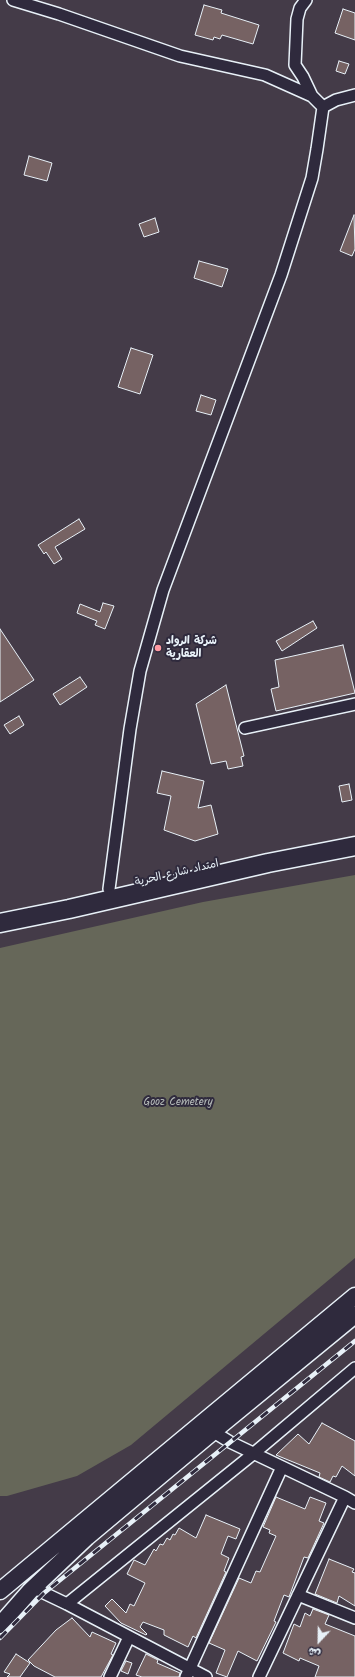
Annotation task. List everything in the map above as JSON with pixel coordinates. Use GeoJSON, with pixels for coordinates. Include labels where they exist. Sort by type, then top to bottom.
{"type":"FeatureCollection","features":[{"type":"Feature","properties":{"kind":"main road","name":"امتداد شارع الحرية"},"geometry":{"type":"LineString","coordinates":[[0,913],[355,836]]}},
{"type":"Feature","properties":{"kind":"main road"},"geometry":{"type":"LineString","coordinates":[[0,923],[69,909],[268,862],[355,846]]}},
{"type":"Feature","properties":{"kind":"main road"},"geometry":{"type":"LineString","coordinates":[[0,1591],[355,1296]]}},
{"type":"Feature","properties":{"kind":"main road"},"geometry":{"type":"LineString","coordinates":[[0,1625],[34,1587],[87,1537],[212,1431],[355,1315]]}},
{"type":"Feature","properties":{"kind":"street"},"geometry":{"type":"LineString","coordinates":[[13,0],[180,56],[265,75],[312,96]]}},
{"type":"Feature","properties":{"kind":"street"},"geometry":{"type":"LineString","coordinates":[[306,0],[300,8],[297,19],[295,65],[303,77],[312,96],[323,107]]}},
{"type":"Feature","properties":{"kind":"street"},"geometry":{"type":"LineString","coordinates":[[323,107],[336,100],[355,95]]}},
{"type":"Feature","properties":{"kind":"street"},"geometry":{"type":"LineString","coordinates":[[109,890],[130,729],[140,671],[163,590],[281,276],[312,178],[318,149],[323,107]]}},
{"type":"Feature","properties":{"kind":"street"},"geometry":{"type":"LineString","coordinates":[[245,728],[355,704]]}},
{"type":"Feature","properties":{"kind":"street"},"geometry":{"type":"LineString","coordinates":[[67,1604],[253,1454],[355,1368]]}},
{"type":"Feature","properties":{"kind":"street"},"geometry":{"type":"LineString","coordinates":[[212,1431],[253,1454],[350,1500],[298,1595],[259,1677]]}},
{"type":"Feature","properties":{"kind":"street"},"geometry":{"type":"LineString","coordinates":[[188,1673],[282,1467]]}},
{"type":"Feature","properties":{"kind":"street"},"geometry":{"type":"LineString","coordinates":[[34,1587],[129,1637],[188,1673],[206,1677]]}},
{"type":"Feature","properties":{"kind":"street"},"geometry":{"type":"LineString","coordinates":[[298,1595],[355,1618]]}},
{"type":"Feature","properties":{"kind":"street"},"geometry":{"type":"LineString","coordinates":[[110,1677],[129,1637]]}},
{"type":"Feature","properties":{"kind":"green space","name":"Gooz Cemetery"},"geometry":{"type":"Polygon","coordinates":[[[355,875],[355,1258],[131,1445],[77,1476],[7,1496],[0,1496],[0,948],[203,902],[355,875]]]}},
{"type":"Feature","properties":{"kind":"building"},"geometry":{"type":"Polygon","coordinates":[[[204,5],[222,10],[221,13],[259,25],[253,44],[222,35],[220,39],[214,37],[213,40],[195,35],[204,5]]]}},
{"type":"Feature","properties":{"kind":"building"},"geometry":{"type":"Polygon","coordinates":[[[343,9],[355,13],[355,40],[335,33],[343,9]]]}},
{"type":"Feature","properties":{"kind":"building"},"geometry":{"type":"Polygon","coordinates":[[[339,61],[349,64],[345,74],[336,71],[339,61]]]}},
{"type":"Feature","properties":{"kind":"building"},"geometry":{"type":"Polygon","coordinates":[[[29,156],[52,163],[47,181],[24,175],[29,156]]]}},
{"type":"Feature","properties":{"kind":"building"},"geometry":{"type":"Polygon","coordinates":[[[354,215],[355,249],[352,256],[340,251],[354,215]]]}},
{"type":"Feature","properties":{"kind":"building"},"geometry":{"type":"Polygon","coordinates":[[[155,218],[159,232],[144,237],[139,224],[155,218]]]}},
{"type":"Feature","properties":{"kind":"building"},"geometry":{"type":"Polygon","coordinates":[[[199,261],[228,269],[222,287],[194,278],[199,261]]]}},
{"type":"Feature","properties":{"kind":"building"},"geometry":{"type":"Polygon","coordinates":[[[131,348],[153,355],[140,394],[118,387],[131,348]]]}},
{"type":"Feature","properties":{"kind":"building"},"geometry":{"type":"Polygon","coordinates":[[[201,395],[216,400],[211,415],[196,411],[201,395]]]}},
{"type":"Feature","properties":{"kind":"building"},"geometry":{"type":"Polygon","coordinates":[[[79,519],[85,529],[55,547],[62,559],[54,564],[46,552],[44,554],[38,545],[79,519]]]}},
{"type":"Feature","properties":{"kind":"building"},"geometry":{"type":"Polygon","coordinates":[[[103,603],[114,606],[105,629],[95,625],[97,621],[77,613],[80,604],[100,612],[103,603]]]}},
{"type":"Feature","properties":{"kind":"building"},"geometry":{"type":"Polygon","coordinates":[[[313,621],[317,628],[282,651],[276,641],[313,621]]]}},
{"type":"Feature","properties":{"kind":"building"},"geometry":{"type":"Polygon","coordinates":[[[0,629],[34,680],[0,702],[0,629]]]}},
{"type":"Feature","properties":{"kind":"building"},"geometry":{"type":"Polygon","coordinates":[[[343,645],[355,693],[276,711],[271,689],[279,687],[275,660],[343,645]]]}},
{"type":"Feature","properties":{"kind":"building"},"geometry":{"type":"Polygon","coordinates":[[[80,677],[87,687],[60,705],[53,694],[80,677]]]}},
{"type":"Feature","properties":{"kind":"building"},"geometry":{"type":"Polygon","coordinates":[[[226,685],[244,756],[241,757],[243,766],[228,769],[226,761],[211,764],[196,704],[226,685]]]}},
{"type":"Feature","properties":{"kind":"building"},"geometry":{"type":"Polygon","coordinates":[[[19,716],[24,725],[10,734],[4,725],[19,716]]]}},
{"type":"Feature","properties":{"kind":"building"},"geometry":{"type":"Polygon","coordinates":[[[162,771],[204,781],[198,808],[211,805],[218,834],[195,841],[164,830],[171,796],[157,793],[162,771]]]}},
{"type":"Feature","properties":{"kind":"building"},"geometry":{"type":"Polygon","coordinates":[[[349,784],[352,800],[342,802],[339,786],[349,784]]]}},
{"type":"Feature","properties":{"kind":"building"},"geometry":{"type":"Polygon","coordinates":[[[322,1423],[355,1441],[355,1476],[342,1466],[336,1477],[333,1476],[330,1482],[319,1477],[320,1473],[276,1455],[298,1434],[309,1444],[322,1423]]]}},
{"type":"Feature","properties":{"kind":"building"},"geometry":{"type":"Polygon","coordinates":[[[276,1497],[305,1509],[310,1497],[326,1503],[319,1521],[324,1523],[308,1558],[304,1557],[289,1597],[284,1595],[274,1621],[276,1622],[257,1661],[238,1651],[227,1677],[216,1673],[225,1650],[209,1643],[239,1578],[251,1583],[256,1571],[260,1572],[276,1536],[269,1533],[270,1530],[263,1527],[276,1497]]]}},
{"type":"Feature","properties":{"kind":"building"},"geometry":{"type":"Polygon","coordinates":[[[206,1515],[240,1529],[236,1539],[228,1536],[221,1554],[229,1558],[224,1571],[226,1572],[196,1638],[193,1636],[188,1647],[164,1635],[164,1630],[143,1622],[140,1627],[147,1634],[146,1635],[121,1623],[105,1606],[112,1599],[126,1613],[130,1604],[134,1606],[145,1583],[127,1574],[134,1560],[145,1565],[154,1549],[156,1551],[160,1544],[163,1545],[167,1538],[170,1540],[179,1528],[196,1538],[206,1515]]]}},
{"type":"Feature","properties":{"kind":"building"},"geometry":{"type":"Polygon","coordinates":[[[329,1559],[354,1569],[352,1572],[355,1573],[355,1606],[339,1596],[337,1603],[315,1594],[329,1559]]]}},
{"type":"Feature","properties":{"kind":"building"},"geometry":{"type":"Polygon","coordinates":[[[313,1609],[329,1615],[325,1624],[355,1636],[355,1677],[315,1677],[319,1666],[300,1658],[299,1661],[283,1653],[294,1624],[300,1627],[305,1613],[310,1616],[313,1609]]]}},
{"type":"Feature","properties":{"kind":"building"},"geometry":{"type":"Polygon","coordinates":[[[72,1618],[90,1637],[92,1632],[116,1643],[111,1654],[113,1655],[101,1677],[55,1677],[34,1666],[28,1660],[56,1630],[72,1618]]]}},
{"type":"Feature","properties":{"kind":"building"},"geometry":{"type":"Polygon","coordinates":[[[16,1654],[30,1663],[20,1677],[7,1677],[10,1674],[4,1672],[16,1654]]]}},
{"type":"Feature","properties":{"kind":"building"},"geometry":{"type":"Polygon","coordinates":[[[146,1654],[158,1660],[157,1663],[180,1673],[179,1677],[142,1677],[136,1675],[146,1654]]]}},
{"type":"Feature","properties":{"kind":"building"},"geometry":{"type":"Polygon","coordinates":[[[126,1661],[132,1663],[128,1674],[121,1671],[126,1661]]]}},
{"type":"Feature","properties":{"kind":"railway"},"geometry":{"type":"LineString","coordinates":[[0,1638],[44,1593],[355,1341]]}},
{"type":"Feature","properties":{"kind":"place","name":"شركة الرواد العقارية"},"geometry":{"type":"Point","coordinates":[158,648]}}]}
